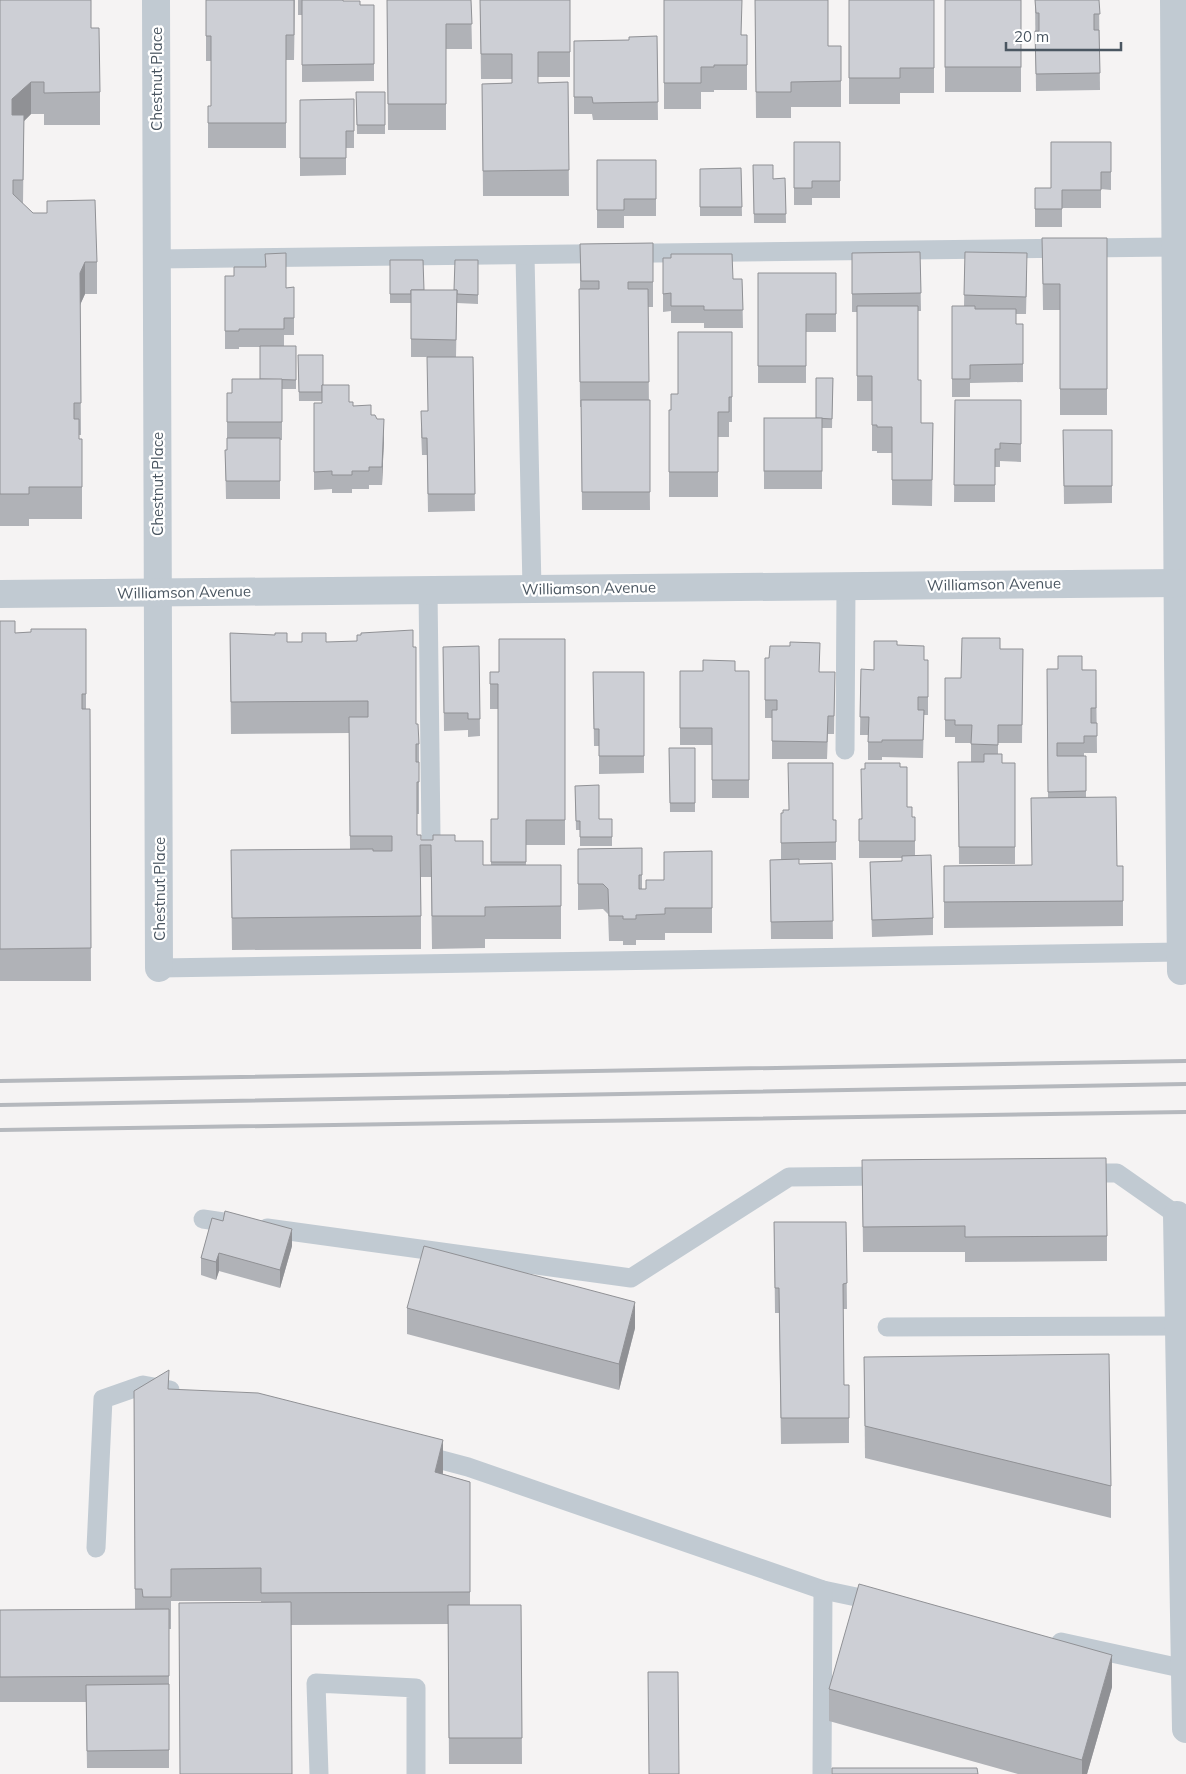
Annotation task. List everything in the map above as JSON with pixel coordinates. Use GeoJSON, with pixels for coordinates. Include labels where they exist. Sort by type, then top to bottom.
{"type":"FeatureCollection","features":[{"type":"Feature","properties":{"kind":"street","name":"Chestnut Place"},"geometry":{"type":"LineString","coordinates":[[156,0],[159,968]]}},
{"type":"Feature","properties":{"kind":"street"},"geometry":{"type":"LineString","coordinates":[[1174,0],[1180,145],[1175,247],[1177,582],[1182,609],[1183,910],[1181,962]]}},
{"type":"Feature","properties":{"kind":"street","name":"Williamson Avenue"},"geometry":{"type":"LineString","coordinates":[[0,594],[1177,582]]}},
{"type":"Feature","properties":{"kind":"street"},"geometry":{"type":"LineString","coordinates":[[1181,1215],[1179,1326],[1185,1576],[1186,1729]]}},
{"type":"Feature","properties":{"kind":"lane"},"geometry":{"type":"LineString","coordinates":[[156,259],[1175,247]]}},
{"type":"Feature","properties":{"kind":"lane"},"geometry":{"type":"LineString","coordinates":[[525,255],[532,589]]}},
{"type":"Feature","properties":{"kind":"lane"},"geometry":{"type":"LineString","coordinates":[[845,750],[846,586]]}},
{"type":"Feature","properties":{"kind":"lane"},"geometry":{"type":"LineString","coordinates":[[428,590],[430,837]]}},
{"type":"Feature","properties":{"kind":"lane"},"geometry":{"type":"LineString","coordinates":[[159,968],[1181,962]]}},
{"type":"Feature","properties":{"kind":"lane"},"geometry":{"type":"LineString","coordinates":[[1067,1174],[1117,1173],[1181,1215]]}},
{"type":"Feature","properties":{"kind":"lane"},"geometry":{"type":"LineString","coordinates":[[202,1219],[631,1278],[789,1177],[908,1176]]}},
{"type":"Feature","properties":{"kind":"lane"},"geometry":{"type":"LineString","coordinates":[[887,1327],[1179,1326]]}},
{"type":"Feature","properties":{"kind":"lane"},"geometry":{"type":"LineString","coordinates":[[96,1548],[103,1399],[143,1385],[187,1393]]}},
{"type":"Feature","properties":{"kind":"lane"},"geometry":{"type":"LineString","coordinates":[[402,1450],[468,1467],[823,1590],[899,1606]]}},
{"type":"Feature","properties":{"kind":"lane"},"geometry":{"type":"LineString","coordinates":[[822,1774],[823,1590]]}},
{"type":"Feature","properties":{"kind":"lane"},"geometry":{"type":"LineString","coordinates":[[1042,1638],[1185,1669]]}},
{"type":"Feature","properties":{"kind":"lane"},"geometry":{"type":"LineString","coordinates":[[319,1774],[316,1682],[416,1688],[416,1774]]}},
{"type":"Feature","properties":{"kind":"building"},"geometry":{"type":"Polygon","coordinates":[[[0,0],[91,0],[91,28],[99,28],[100,92],[44,93],[44,82],[31,82],[12,99],[12,115],[24,115],[23,180],[13,180],[13,194],[33,213],[47,213],[47,201],[95,200],[97,262],[85,262],[80,273],[81,403],[74,403],[74,419],[79,419],[79,439],[82,439],[82,487],[29,487],[29,494],[0,494],[0,0]]]}},
{"type":"Feature","properties":{"kind":"building"},"geometry":{"type":"Polygon","coordinates":[[[206,0],[294,0],[294,35],[286,35],[286,123],[208,123],[208,106],[211,106],[211,36],[206,36],[206,0]]]}},
{"type":"Feature","properties":{"kind":"building"},"geometry":{"type":"Polygon","coordinates":[[[302,0],[360,1],[360,5],[374,5],[374,64],[302,65],[302,0]]]}},
{"type":"Feature","properties":{"kind":"building"},"geometry":{"type":"Polygon","coordinates":[[[387,0],[471,0],[472,24],[446,24],[446,104],[388,104],[387,0]]]}},
{"type":"Feature","properties":{"kind":"building"},"geometry":{"type":"Polygon","coordinates":[[[480,0],[570,0],[570,52],[538,52],[538,83],[568,82],[569,170],[483,171],[482,84],[512,83],[512,54],[481,54],[480,0]]]}},
{"type":"Feature","properties":{"kind":"building"},"geometry":{"type":"Polygon","coordinates":[[[664,0],[742,0],[741,35],[747,35],[747,65],[701,67],[701,83],[664,83],[664,0]]]}},
{"type":"Feature","properties":{"kind":"building"},"geometry":{"type":"Polygon","coordinates":[[[755,0],[828,0],[828,46],[841,46],[841,81],[791,82],[791,92],[756,92],[755,0]]]}},
{"type":"Feature","properties":{"kind":"building"},"geometry":{"type":"Polygon","coordinates":[[[849,0],[934,0],[934,68],[900,68],[900,78],[849,78],[849,0]]]}},
{"type":"Feature","properties":{"kind":"building"},"geometry":{"type":"Polygon","coordinates":[[[945,0],[1021,0],[1021,67],[945,67],[945,0]]]}},
{"type":"Feature","properties":{"kind":"building"},"geometry":{"type":"Polygon","coordinates":[[[1035,0],[1099,0],[1100,14],[1094,14],[1094,30],[1099,30],[1100,73],[1036,74],[1035,31],[1039,31],[1039,13],[1036,13],[1035,0]]]}},
{"type":"Feature","properties":{"kind":"building"},"geometry":{"type":"Polygon","coordinates":[[[657,36],[658,102],[593,103],[592,97],[574,97],[574,41],[629,40],[629,37],[657,36]]]}},
{"type":"Feature","properties":{"kind":"building"},"geometry":{"type":"Polygon","coordinates":[[[356,92],[385,92],[385,125],[357,125],[356,92]]]}},
{"type":"Feature","properties":{"kind":"building"},"geometry":{"type":"Polygon","coordinates":[[[354,99],[354,131],[346,131],[346,158],[300,158],[300,100],[354,99]]]}},
{"type":"Feature","properties":{"kind":"building"},"geometry":{"type":"Polygon","coordinates":[[[794,142],[840,142],[840,181],[812,181],[812,188],[794,188],[794,142]]]}},
{"type":"Feature","properties":{"kind":"building"},"geometry":{"type":"Polygon","coordinates":[[[1051,142],[1111,142],[1111,172],[1101,172],[1101,190],[1062,190],[1062,209],[1035,209],[1035,188],[1051,188],[1051,142]]]}},
{"type":"Feature","properties":{"kind":"building"},"geometry":{"type":"Polygon","coordinates":[[[597,160],[656,160],[656,199],[624,199],[624,210],[597,210],[597,160]]]}},
{"type":"Feature","properties":{"kind":"building"},"geometry":{"type":"Polygon","coordinates":[[[753,165],[773,165],[773,179],[785,178],[786,214],[754,214],[753,165]]]}},
{"type":"Feature","properties":{"kind":"building"},"geometry":{"type":"Polygon","coordinates":[[[741,168],[742,207],[700,207],[700,169],[741,168]]]}},
{"type":"Feature","properties":{"kind":"building"},"geometry":{"type":"Polygon","coordinates":[[[1042,238],[1107,238],[1107,389],[1060,389],[1060,284],[1043,284],[1042,238]]]}},
{"type":"Feature","properties":{"kind":"building"},"geometry":{"type":"Polygon","coordinates":[[[653,243],[653,282],[628,282],[628,289],[648,289],[649,382],[580,382],[579,289],[599,289],[599,281],[581,281],[580,244],[653,243]]]}},
{"type":"Feature","properties":{"kind":"building"},"geometry":{"type":"Polygon","coordinates":[[[920,252],[921,293],[852,294],[852,253],[920,252]]]}},
{"type":"Feature","properties":{"kind":"building"},"geometry":{"type":"Polygon","coordinates":[[[965,252],[1027,253],[1026,297],[964,295],[965,252]]]}},
{"type":"Feature","properties":{"kind":"building"},"geometry":{"type":"Polygon","coordinates":[[[286,253],[286,288],[294,287],[294,318],[284,318],[284,329],[239,329],[239,331],[225,331],[225,276],[234,276],[234,267],[266,267],[265,254],[286,253]]]}},
{"type":"Feature","properties":{"kind":"building"},"geometry":{"type":"Polygon","coordinates":[[[671,254],[732,254],[733,279],[742,279],[743,310],[704,310],[704,306],[671,306],[671,293],[663,294],[663,258],[671,258],[671,254]]]}},
{"type":"Feature","properties":{"kind":"building"},"geometry":{"type":"Polygon","coordinates":[[[390,260],[423,260],[424,290],[411,290],[411,294],[390,294],[390,260]]]}},
{"type":"Feature","properties":{"kind":"building"},"geometry":{"type":"Polygon","coordinates":[[[455,260],[478,260],[478,295],[457,294],[457,290],[454,290],[455,260]]]}},
{"type":"Feature","properties":{"kind":"building"},"geometry":{"type":"Polygon","coordinates":[[[758,273],[836,273],[836,314],[806,314],[806,366],[758,366],[758,273]]]}},
{"type":"Feature","properties":{"kind":"building"},"geometry":{"type":"Polygon","coordinates":[[[411,290],[457,290],[456,340],[411,339],[411,290]]]}},
{"type":"Feature","properties":{"kind":"building"},"geometry":{"type":"Polygon","coordinates":[[[857,306],[918,306],[918,380],[921,380],[921,423],[933,423],[932,480],[892,480],[892,427],[872,425],[872,376],[857,376],[857,306]]]}},
{"type":"Feature","properties":{"kind":"building"},"geometry":{"type":"Polygon","coordinates":[[[952,306],[975,306],[975,309],[1016,309],[1016,324],[1023,324],[1023,364],[970,365],[970,379],[952,379],[952,306]]]}},
{"type":"Feature","properties":{"kind":"building"},"geometry":{"type":"Polygon","coordinates":[[[678,332],[732,332],[732,397],[729,397],[729,412],[718,412],[718,472],[669,472],[669,410],[671,410],[671,394],[678,394],[678,332]]]}},
{"type":"Feature","properties":{"kind":"building"},"geometry":{"type":"Polygon","coordinates":[[[260,346],[296,346],[296,380],[260,379],[260,346]]]}},
{"type":"Feature","properties":{"kind":"building"},"geometry":{"type":"Polygon","coordinates":[[[298,355],[323,355],[322,392],[299,392],[298,355]]]}},
{"type":"Feature","properties":{"kind":"building"},"geometry":{"type":"Polygon","coordinates":[[[427,357],[473,357],[475,494],[428,494],[427,438],[422,438],[421,411],[428,411],[427,357]]]}},
{"type":"Feature","properties":{"kind":"building"},"geometry":{"type":"Polygon","coordinates":[[[816,378],[833,378],[832,419],[816,418],[816,378]]]}},
{"type":"Feature","properties":{"kind":"building"},"geometry":{"type":"Polygon","coordinates":[[[232,379],[282,379],[282,422],[227,422],[227,393],[232,393],[232,379]]]}},
{"type":"Feature","properties":{"kind":"building"},"geometry":{"type":"Polygon","coordinates":[[[322,385],[349,385],[349,402],[353,402],[353,406],[371,405],[371,415],[375,415],[377,419],[384,419],[382,467],[369,467],[369,471],[352,471],[352,475],[332,475],[332,471],[314,472],[314,403],[322,403],[322,385]]]}},
{"type":"Feature","properties":{"kind":"building"},"geometry":{"type":"Polygon","coordinates":[[[581,400],[650,400],[650,492],[582,492],[581,400]]]}},
{"type":"Feature","properties":{"kind":"building"},"geometry":{"type":"Polygon","coordinates":[[[955,400],[1021,400],[1021,444],[1000,443],[1000,449],[995,449],[995,485],[954,485],[955,400]]]}},
{"type":"Feature","properties":{"kind":"building"},"geometry":{"type":"Polygon","coordinates":[[[764,418],[822,418],[822,471],[764,471],[764,418]]]}},
{"type":"Feature","properties":{"kind":"building"},"geometry":{"type":"Polygon","coordinates":[[[1063,430],[1112,430],[1112,486],[1064,486],[1063,430]]]}},
{"type":"Feature","properties":{"kind":"building"},"geometry":{"type":"Polygon","coordinates":[[[227,438],[280,438],[280,481],[226,481],[225,450],[227,450],[227,438]]]}},
{"type":"Feature","properties":{"kind":"building"},"geometry":{"type":"Polygon","coordinates":[[[0,621],[15,621],[15,633],[31,632],[31,629],[86,629],[86,694],[82,694],[82,709],[90,709],[91,948],[0,949],[0,621]]]}},
{"type":"Feature","properties":{"kind":"building"},"geometry":{"type":"Polygon","coordinates":[[[413,630],[413,647],[416,647],[416,724],[418,724],[419,744],[416,744],[416,762],[419,762],[417,835],[421,835],[421,840],[433,840],[433,835],[455,835],[455,841],[483,841],[483,865],[561,865],[561,906],[485,907],[485,916],[432,916],[431,845],[420,845],[421,916],[232,918],[231,850],[373,849],[373,851],[392,851],[392,836],[350,836],[349,717],[368,717],[368,701],[231,702],[230,633],[275,635],[275,633],[287,633],[287,642],[302,642],[302,633],[326,633],[326,642],[357,641],[357,635],[361,635],[361,633],[413,630]]]}},
{"type":"Feature","properties":{"kind":"building"},"geometry":{"type":"Polygon","coordinates":[[[962,638],[1000,638],[1000,649],[1023,649],[1022,725],[998,725],[998,745],[971,744],[972,725],[955,725],[955,720],[945,720],[945,678],[961,678],[962,638]]]}},
{"type":"Feature","properties":{"kind":"building"},"geometry":{"type":"Polygon","coordinates":[[[499,639],[565,639],[565,820],[526,820],[526,862],[491,862],[491,819],[498,819],[498,684],[490,684],[490,672],[499,672],[499,639]]]}},
{"type":"Feature","properties":{"kind":"building"},"geometry":{"type":"Polygon","coordinates":[[[874,641],[897,641],[897,645],[924,646],[924,660],[928,660],[928,697],[918,697],[918,710],[924,710],[923,740],[868,742],[869,717],[860,717],[861,669],[874,670],[874,641]]]}},
{"type":"Feature","properties":{"kind":"building"},"geometry":{"type":"Polygon","coordinates":[[[790,642],[820,643],[819,672],[835,672],[834,716],[828,716],[827,742],[772,741],[772,710],[777,710],[777,700],[765,700],[765,658],[769,658],[770,646],[790,646],[790,642]]]}},
{"type":"Feature","properties":{"kind":"building"},"geometry":{"type":"Polygon","coordinates":[[[479,646],[480,719],[468,719],[468,713],[444,713],[443,647],[479,646]]]}},
{"type":"Feature","properties":{"kind":"building"},"geometry":{"type":"Polygon","coordinates":[[[1058,656],[1082,656],[1082,670],[1096,670],[1096,708],[1091,708],[1091,723],[1097,723],[1097,736],[1084,736],[1084,743],[1057,743],[1057,756],[1086,756],[1086,791],[1048,792],[1047,669],[1058,669],[1058,656]]]}},
{"type":"Feature","properties":{"kind":"building"},"geometry":{"type":"Polygon","coordinates":[[[703,660],[735,661],[735,671],[749,671],[749,780],[712,780],[712,728],[680,728],[680,671],[703,671],[703,660]]]}},
{"type":"Feature","properties":{"kind":"building"},"geometry":{"type":"Polygon","coordinates":[[[593,672],[644,672],[644,756],[599,756],[599,729],[594,729],[593,672]]]}},
{"type":"Feature","properties":{"kind":"building"},"geometry":{"type":"Polygon","coordinates":[[[669,748],[695,748],[695,803],[670,803],[669,748]]]}},
{"type":"Feature","properties":{"kind":"building"},"geometry":{"type":"Polygon","coordinates":[[[984,754],[1002,754],[1002,763],[1015,763],[1015,847],[959,847],[958,762],[984,762],[984,754]]]}},
{"type":"Feature","properties":{"kind":"building"},"geometry":{"type":"Polygon","coordinates":[[[788,763],[833,763],[833,820],[836,820],[836,842],[781,843],[781,813],[783,813],[783,810],[789,810],[788,763]]]}},
{"type":"Feature","properties":{"kind":"building"},"geometry":{"type":"Polygon","coordinates":[[[865,763],[900,763],[900,767],[907,767],[907,807],[912,807],[912,817],[915,817],[915,841],[859,841],[859,819],[862,819],[861,769],[865,769],[865,763]]]}},
{"type":"Feature","properties":{"kind":"building"},"geometry":{"type":"Polygon","coordinates":[[[599,785],[599,819],[612,819],[612,837],[580,837],[580,821],[576,821],[575,786],[599,785]]]}},
{"type":"Feature","properties":{"kind":"building"},"geometry":{"type":"Polygon","coordinates":[[[1116,797],[1117,866],[1123,866],[1123,901],[944,902],[944,866],[1032,865],[1031,798],[1116,797]]]}},
{"type":"Feature","properties":{"kind":"building"},"geometry":{"type":"Polygon","coordinates":[[[642,848],[642,875],[639,875],[639,889],[646,889],[646,880],[664,880],[664,852],[712,851],[712,908],[665,908],[665,914],[636,915],[636,919],[623,919],[623,916],[609,916],[608,889],[603,884],[578,884],[578,849],[642,848]]]}},
{"type":"Feature","properties":{"kind":"building"},"geometry":{"type":"Polygon","coordinates":[[[931,855],[933,918],[872,920],[870,862],[902,861],[902,856],[931,855]]]}},
{"type":"Feature","properties":{"kind":"building"},"geometry":{"type":"Polygon","coordinates":[[[799,859],[799,864],[832,863],[833,921],[771,922],[770,860],[799,859]]]}},
{"type":"Feature","properties":{"kind":"building"},"geometry":{"type":"Polygon","coordinates":[[[1106,1158],[1107,1236],[965,1237],[965,1226],[863,1227],[862,1160],[1106,1158]]]}},
{"type":"Feature","properties":{"kind":"building"},"geometry":{"type":"Polygon","coordinates":[[[225,1211],[292,1229],[280,1270],[219,1253],[216,1262],[201,1258],[212,1218],[223,1221],[225,1211]]]}},
{"type":"Feature","properties":{"kind":"building"},"geometry":{"type":"Polygon","coordinates":[[[774,1222],[846,1222],[847,1283],[843,1284],[844,1385],[849,1385],[849,1418],[781,1418],[779,1288],[775,1288],[774,1222]]]}},
{"type":"Feature","properties":{"kind":"building"},"geometry":{"type":"Polygon","coordinates":[[[424,1246],[635,1302],[619,1364],[407,1308],[424,1246]]]}},
{"type":"Feature","properties":{"kind":"building"},"geometry":{"type":"Polygon","coordinates":[[[1109,1354],[1111,1486],[865,1426],[864,1357],[1109,1354]]]}},
{"type":"Feature","properties":{"kind":"building"},"geometry":{"type":"Polygon","coordinates":[[[169,1370],[168,1389],[258,1393],[443,1440],[435,1472],[470,1482],[470,1592],[261,1593],[261,1568],[171,1569],[171,1597],[143,1597],[142,1589],[135,1589],[134,1391],[169,1370]]]}},
{"type":"Feature","properties":{"kind":"building"},"geometry":{"type":"Polygon","coordinates":[[[859,1584],[1112,1655],[1082,1760],[829,1689],[859,1584]]]}},
{"type":"Feature","properties":{"kind":"building"},"geometry":{"type":"Polygon","coordinates":[[[291,1602],[292,1774],[180,1774],[179,1603],[291,1602]]]}},
{"type":"Feature","properties":{"kind":"building"},"geometry":{"type":"Polygon","coordinates":[[[448,1605],[521,1605],[522,1738],[449,1738],[448,1605]]]}},
{"type":"Feature","properties":{"kind":"building"},"geometry":{"type":"Polygon","coordinates":[[[169,1609],[169,1676],[0,1677],[0,1610],[169,1609]]]}},
{"type":"Feature","properties":{"kind":"building"},"geometry":{"type":"Polygon","coordinates":[[[648,1672],[678,1672],[679,1774],[649,1774],[648,1672]]]}},
{"type":"Feature","properties":{"kind":"building"},"geometry":{"type":"Polygon","coordinates":[[[169,1684],[169,1750],[87,1751],[86,1685],[169,1684]]]}},
{"type":"Feature","properties":{"kind":"building"},"geometry":{"type":"Polygon","coordinates":[[[832,1768],[977,1768],[978,1774],[832,1774],[832,1768]]]}},
{"type":"Feature","properties":{"kind":"railway"},"geometry":{"type":"LineString","coordinates":[[0,1081],[1186,1061]]}},
{"type":"Feature","properties":{"kind":"railway"},"geometry":{"type":"LineString","coordinates":[[0,1105],[1186,1084]]}},
{"type":"Feature","properties":{"kind":"railway"},"geometry":{"type":"LineString","coordinates":[[0,1130],[1186,1112]]}}]}
